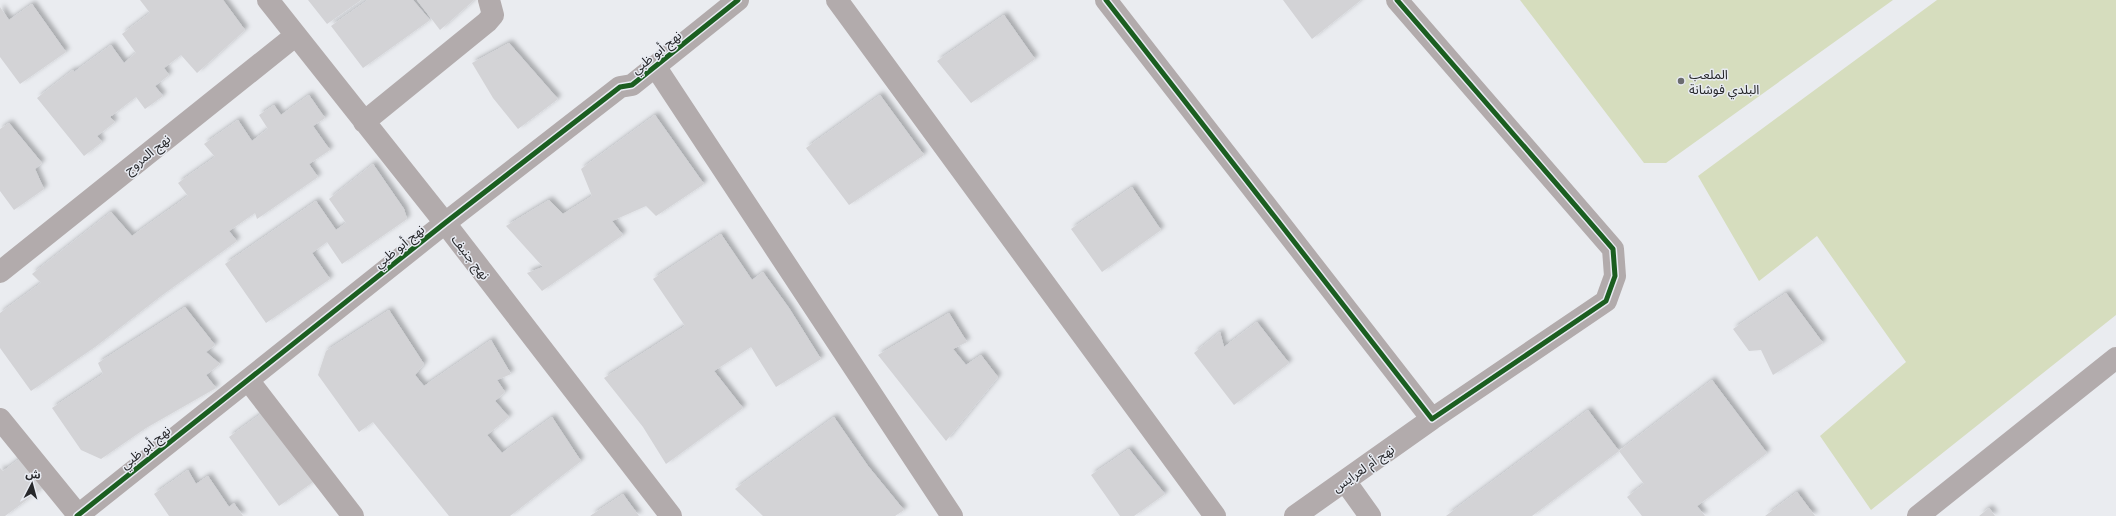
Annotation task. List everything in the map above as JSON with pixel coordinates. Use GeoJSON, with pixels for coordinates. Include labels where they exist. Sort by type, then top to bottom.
{"type":"FeatureCollection","features":[{"type":"Feature","properties":{"kind":"street","name":"نهج جنيف"},"geometry":{"type":"LineString","coordinates":[[268,0],[295,36],[445,223],[671,516]]}},
{"type":"Feature","properties":{"kind":"street"},"geometry":{"type":"LineString","coordinates":[[364,122],[487,22],[493,15],[489,0]]}},
{"type":"Feature","properties":{"kind":"street","name":"نهج أبو ظبي"},"geometry":{"type":"LineString","coordinates":[[78,516],[445,223],[620,87],[632,85],[738,0]]}},
{"type":"Feature","properties":{"kind":"street"},"geometry":{"type":"LineString","coordinates":[[836,0],[1215,516]]}},
{"type":"Feature","properties":{"kind":"street"},"geometry":{"type":"LineString","coordinates":[[1106,0],[1432,419]]}},
{"type":"Feature","properties":{"kind":"street","name":"نهج أم لعرايس"},"geometry":{"type":"LineString","coordinates":[[1294,516],[1432,419],[1606,301],[1615,276],[1613,249],[1396,0]]}},
{"type":"Feature","properties":{"kind":"street","name":"نهج المروج"},"geometry":{"type":"LineString","coordinates":[[0,272],[295,36]]}},
{"type":"Feature","properties":{"kind":"street"},"geometry":{"type":"LineString","coordinates":[[656,66],[952,516]]}},
{"type":"Feature","properties":{"kind":"street"},"geometry":{"type":"LineString","coordinates":[[1918,516],[2116,358]]}},
{"type":"Feature","properties":{"kind":"street"},"geometry":{"type":"LineString","coordinates":[[248,380],[353,516]]}},
{"type":"Feature","properties":{"kind":"street"},"geometry":{"type":"LineString","coordinates":[[0,419],[78,516]]}},
{"type":"Feature","properties":{"kind":"street"},"geometry":{"type":"LineString","coordinates":[[1345,480],[1370,516]]}},
{"type":"Feature","properties":{"kind":"green space","name":"الملعب البلدي فوشانة"},"geometry":{"type":"Polygon","coordinates":[[[1520,0],[1893,0],[1666,163],[1644,163],[1520,0]]]}},
{"type":"Feature","properties":{"kind":"green space"},"geometry":{"type":"Polygon","coordinates":[[[1937,0],[2116,0],[2116,315],[1871,510],[1820,436],[1906,362],[1817,236],[1759,281],[1698,176],[1937,0]]]}},
{"type":"Feature","properties":{"kind":"building"},"geometry":{"type":"Polygon","coordinates":[[[140,0],[223,0],[245,30],[197,73],[181,55],[164,68],[169,75],[155,86],[163,96],[145,109],[136,97],[110,117],[115,122],[97,136],[102,142],[84,156],[37,98],[73,70],[74,72],[111,45],[124,63],[136,53],[122,34],[150,13],[140,0]]]}},
{"type":"Feature","properties":{"kind":"building"},"geometry":{"type":"Polygon","coordinates":[[[308,0],[361,0],[327,24],[308,0]]]}},
{"type":"Feature","properties":{"kind":"building"},"geometry":{"type":"Polygon","coordinates":[[[368,0],[413,0],[430,20],[363,68],[331,26],[368,0]]]}},
{"type":"Feature","properties":{"kind":"building"},"geometry":{"type":"Polygon","coordinates":[[[417,0],[474,0],[440,30],[417,0]]]}},
{"type":"Feature","properties":{"kind":"building"},"geometry":{"type":"Polygon","coordinates":[[[1283,0],[1361,0],[1312,39],[1283,0]]]}},
{"type":"Feature","properties":{"kind":"building"},"geometry":{"type":"Polygon","coordinates":[[[32,4],[66,52],[20,84],[0,57],[0,7],[9,20],[32,4]]]}},
{"type":"Feature","properties":{"kind":"building"},"geometry":{"type":"Polygon","coordinates":[[[1004,15],[1035,59],[971,103],[937,61],[1004,15]]]}},
{"type":"Feature","properties":{"kind":"building"},"geometry":{"type":"Polygon","coordinates":[[[509,43],[558,99],[518,129],[493,98],[472,63],[509,43]]]}},
{"type":"Feature","properties":{"kind":"building"},"geometry":{"type":"Polygon","coordinates":[[[309,95],[325,118],[313,126],[330,150],[309,164],[318,177],[257,219],[255,213],[229,231],[237,241],[161,296],[95,347],[31,391],[0,348],[0,313],[41,283],[32,274],[111,212],[132,236],[188,196],[178,183],[215,157],[204,144],[238,120],[252,141],[268,129],[259,115],[274,105],[281,115],[309,95]]]}},
{"type":"Feature","properties":{"kind":"building"},"geometry":{"type":"Polygon","coordinates":[[[880,95],[924,155],[849,205],[806,148],[880,95]]]}},
{"type":"Feature","properties":{"kind":"building"},"geometry":{"type":"Polygon","coordinates":[[[655,115],[704,184],[656,216],[646,206],[612,221],[623,235],[542,291],[527,273],[543,267],[506,226],[549,200],[563,214],[592,196],[581,169],[655,115]]]}},
{"type":"Feature","properties":{"kind":"building"},"geometry":{"type":"Polygon","coordinates":[[[9,123],[42,163],[35,169],[44,189],[14,210],[0,191],[0,129],[9,123]]]}},
{"type":"Feature","properties":{"kind":"building"},"geometry":{"type":"Polygon","coordinates":[[[373,164],[404,209],[407,219],[342,264],[327,242],[312,253],[330,279],[266,323],[225,264],[316,201],[336,230],[346,223],[329,199],[373,164]]]}},
{"type":"Feature","properties":{"kind":"building"},"geometry":{"type":"Polygon","coordinates":[[[1132,187],[1161,230],[1102,272],[1071,229],[1132,187]]]}},
{"type":"Feature","properties":{"kind":"building"},"geometry":{"type":"Polygon","coordinates":[[[721,234],[752,280],[763,272],[789,308],[821,359],[776,387],[751,347],[714,371],[743,408],[666,464],[643,427],[604,378],[685,326],[653,279],[721,234]]]}},
{"type":"Feature","properties":{"kind":"building"},"geometry":{"type":"Polygon","coordinates":[[[1786,293],[1823,343],[1773,375],[1761,350],[1749,351],[1733,329],[1786,293]]]}},
{"type":"Feature","properties":{"kind":"building"},"geometry":{"type":"Polygon","coordinates":[[[185,307],[215,345],[206,352],[220,364],[206,375],[216,388],[146,428],[101,459],[81,450],[52,408],[103,374],[98,363],[185,307]]]}},
{"type":"Feature","properties":{"kind":"building"},"geometry":{"type":"Polygon","coordinates":[[[389,310],[424,364],[415,375],[424,386],[491,340],[511,374],[497,380],[505,392],[495,401],[509,417],[487,435],[502,453],[552,417],[581,461],[510,516],[449,516],[373,422],[359,432],[318,375],[326,351],[389,310]]]}},
{"type":"Feature","properties":{"kind":"building"},"geometry":{"type":"Polygon","coordinates":[[[949,313],[967,342],[953,349],[966,365],[981,355],[998,377],[946,441],[878,355],[949,313]]]}},
{"type":"Feature","properties":{"kind":"building"},"geometry":{"type":"Polygon","coordinates":[[[1257,322],[1289,363],[1234,405],[1194,353],[1220,332],[1224,347],[1257,322]]]}},
{"type":"Feature","properties":{"kind":"building"},"geometry":{"type":"Polygon","coordinates":[[[1712,380],[1767,453],[1697,506],[1705,516],[1642,516],[1627,497],[1644,484],[1619,451],[1712,380]]]}},
{"type":"Feature","properties":{"kind":"building"},"geometry":{"type":"Polygon","coordinates":[[[1588,410],[1619,451],[1532,516],[1446,516],[1588,410]]]}},
{"type":"Feature","properties":{"kind":"building"},"geometry":{"type":"Polygon","coordinates":[[[265,411],[316,480],[279,506],[229,437],[265,411]]]}},
{"type":"Feature","properties":{"kind":"building"},"geometry":{"type":"Polygon","coordinates":[[[834,417],[868,466],[904,510],[895,516],[763,516],[735,489],[834,417]]]}},
{"type":"Feature","properties":{"kind":"building"},"geometry":{"type":"Polygon","coordinates":[[[1129,449],[1165,494],[1134,516],[1120,516],[1091,475],[1129,449]]]}},
{"type":"Feature","properties":{"kind":"building"},"geometry":{"type":"Polygon","coordinates":[[[22,457],[44,487],[5,516],[0,516],[0,468],[3,471],[22,457]]]}},
{"type":"Feature","properties":{"kind":"building"},"geometry":{"type":"Polygon","coordinates":[[[188,470],[196,484],[208,476],[229,507],[234,503],[243,516],[169,516],[154,494],[188,470]]]}},
{"type":"Feature","properties":{"kind":"building"},"geometry":{"type":"Polygon","coordinates":[[[1797,492],[1815,516],[1765,516],[1797,492]]]}},
{"type":"Feature","properties":{"kind":"building"},"geometry":{"type":"Polygon","coordinates":[[[623,494],[639,516],[590,516],[623,494]]]}},
{"type":"Feature","properties":{"kind":"building"},"geometry":{"type":"Polygon","coordinates":[[[1989,508],[1995,516],[1979,516],[1989,508]]]}},
{"type":"Feature","properties":{"kind":"cycle path"},"geometry":{"type":"LineString","coordinates":[[77,516],[445,223],[620,87],[632,85],[738,0]]}},
{"type":"Feature","properties":{"kind":"cycle path"},"geometry":{"type":"LineString","coordinates":[[1106,0],[1432,419],[1606,301],[1615,276],[1613,249],[1397,0]]}},
{"type":"Feature","properties":{"kind":"place","name":"الملعب البلدي فوشانة"},"geometry":{"type":"Point","coordinates":[1681,81]}}]}
